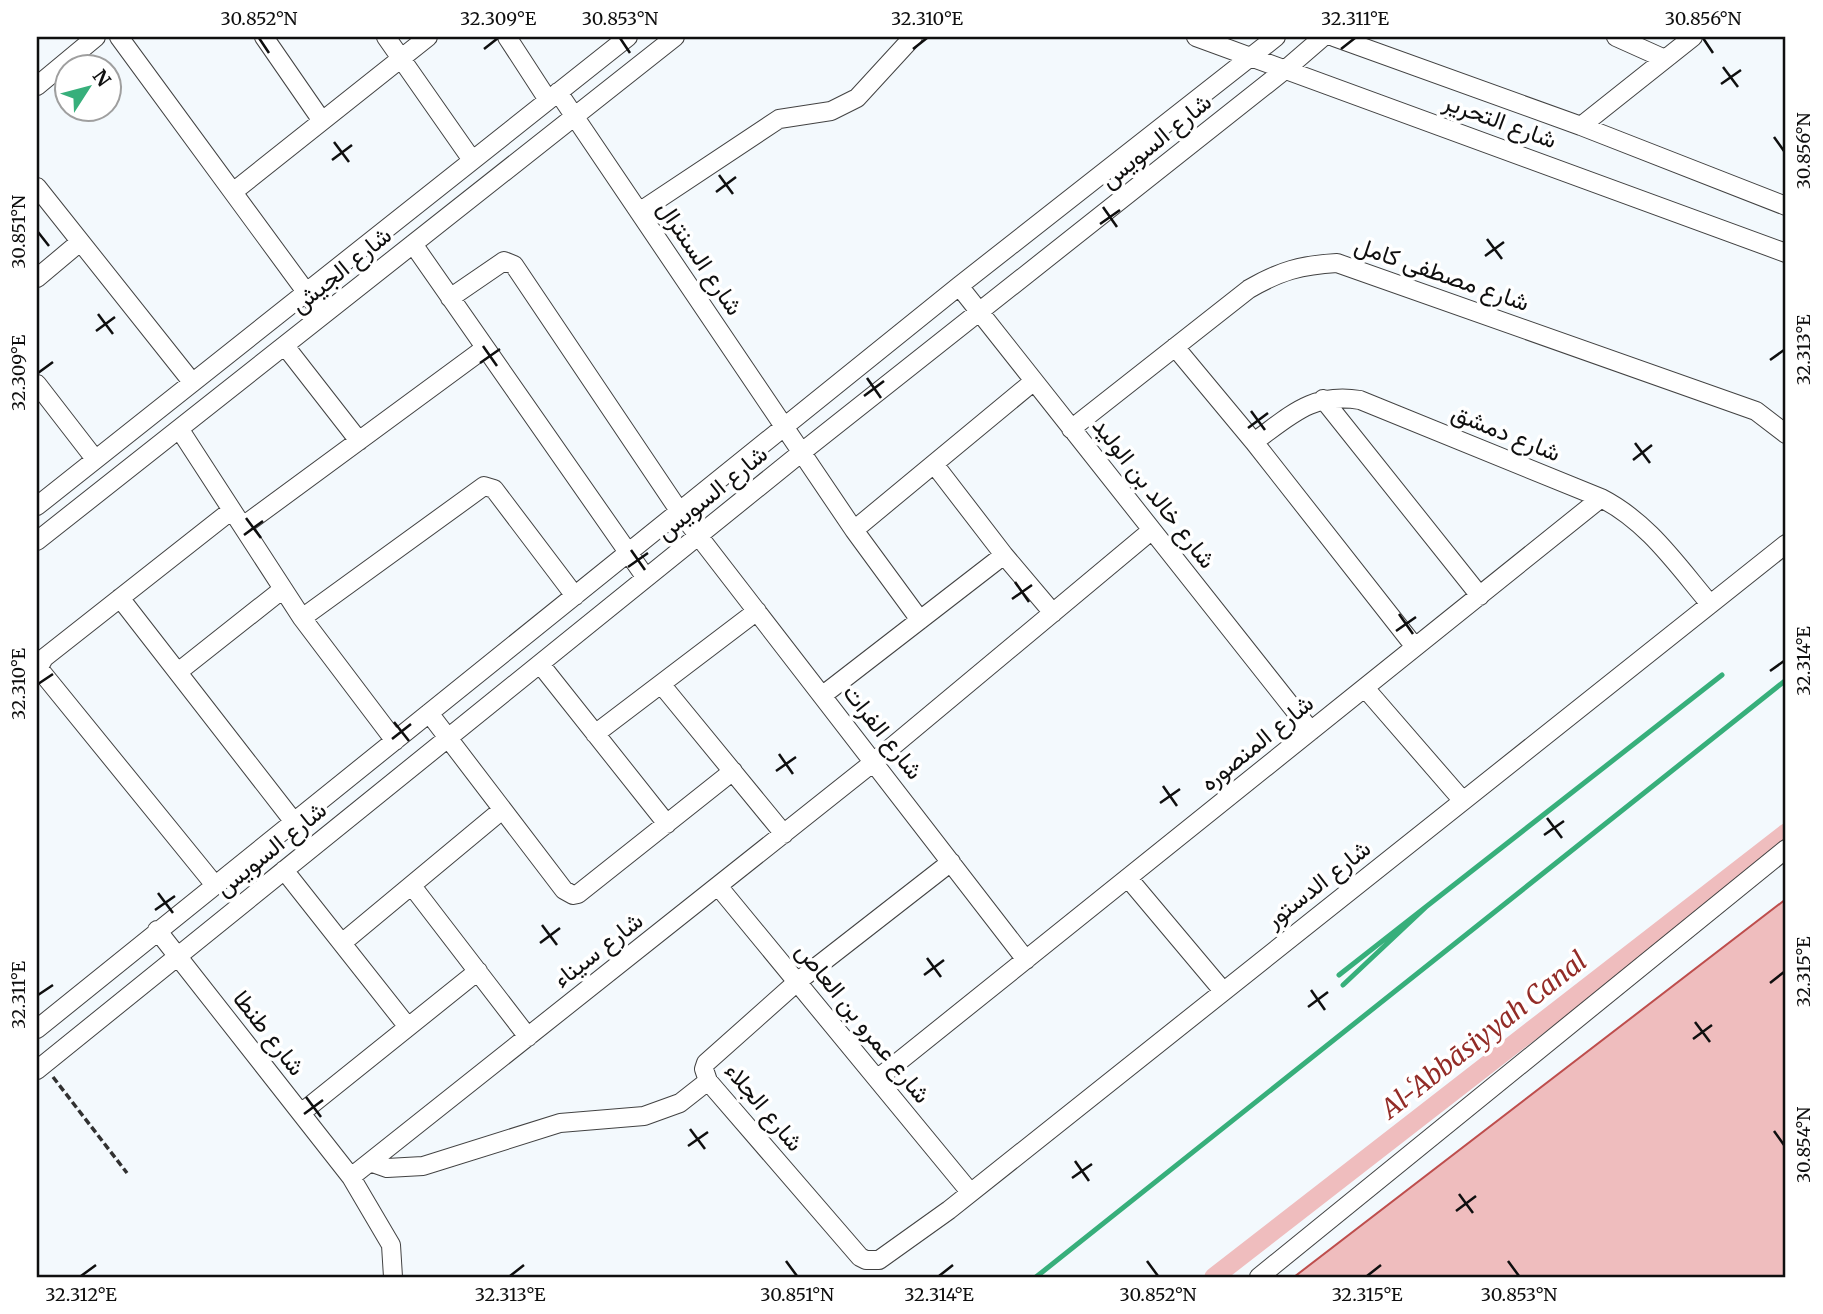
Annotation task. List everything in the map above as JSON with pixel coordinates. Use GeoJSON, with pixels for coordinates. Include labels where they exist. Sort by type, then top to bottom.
{"type":"FeatureCollection","features":[{"type":"Feature","properties":{"kind":"street"},"geometry":{"type":"LineString","coordinates":[[37,86],[96,37]]}},
{"type":"Feature","properties":{"kind":"street"},"geometry":{"type":"LineString","coordinates":[[119,37],[323,315]]}},
{"type":"Feature","properties":{"kind":"street"},"geometry":{"type":"LineString","coordinates":[[264,37],[322,121]]}},
{"type":"Feature","properties":{"kind":"street"},"geometry":{"type":"LineString","coordinates":[[386,37],[472,160]]}},
{"type":"Feature","properties":{"kind":"street"},"geometry":{"type":"LineString","coordinates":[[233,192],[428,37]]}},
{"type":"Feature","properties":{"kind":"street","name":"شارع السنترال"},"geometry":{"type":"LineString","coordinates":[[507,37],[553,96],[575,117],[854,530],[920,620]]}},
{"type":"Feature","properties":{"kind":"street","name":"شارع الجيش"},"geometry":{"type":"LineString","coordinates":[[37,541],[676,37]]}},
{"type":"Feature","properties":{"kind":"street"},"geometry":{"type":"LineString","coordinates":[[639,212],[779,119],[831,111],[858,98],[913,37]]}},
{"type":"Feature","properties":{"kind":"street","name":"شارع التحرير"},"geometry":{"type":"LineString","coordinates":[[1196,37],[1786,254]]}},
{"type":"Feature","properties":{"kind":"street","name":"شارع السويس"},"geometry":{"type":"LineString","coordinates":[[37,1029],[959,286],[1276,37]]}},
{"type":"Feature","properties":{"kind":"street","name":"شارع السويس"},"geometry":{"type":"LineString","coordinates":[[39,1063],[178,956],[698,535],[980,313],[1323,37]]}},
{"type":"Feature","properties":{"kind":"street","name":"شارع التحرير"},"geometry":{"type":"LineString","coordinates":[[1334,37],[1581,126],[1786,206]]}},
{"type":"Feature","properties":{"kind":"street"},"geometry":{"type":"LineString","coordinates":[[1616,37],[1665,59]]}},
{"type":"Feature","properties":{"kind":"street"},"geometry":{"type":"LineString","coordinates":[[1581,126],[1693,37]]}},
{"type":"Feature","properties":{"kind":"street","name":"شارع الجيش"},"geometry":{"type":"LineString","coordinates":[[37,506],[622,39]]}},
{"type":"Feature","properties":{"kind":"street"},"geometry":{"type":"LineString","coordinates":[[37,187],[192,382]]}},
{"type":"Feature","properties":{"kind":"street"},"geometry":{"type":"LineString","coordinates":[[37,278],[80,242]]}},
{"type":"Feature","properties":{"kind":"street"},"geometry":{"type":"LineString","coordinates":[[413,244],[646,578]]}},
{"type":"Feature","properties":{"kind":"street","name":"شارع الفرات"},"geometry":{"type":"LineString","coordinates":[[450,298],[501,263],[512,263],[680,512],[875,761],[1026,960]]}},
{"type":"Feature","properties":{"kind":"street","name":"شارع مصطفى كامل"},"geometry":{"type":"LineString","coordinates":[[1071,429],[1249,289],[1276,274],[1306,265],[1336,263],[1756,411],[1786,434]]}},
{"type":"Feature","properties":{"kind":"street","name":"شارع خالد بن الوليد"},"geometry":{"type":"LineString","coordinates":[[959,286],[1311,731]]}},
{"type":"Feature","properties":{"kind":"street"},"geometry":{"type":"LineString","coordinates":[[285,346],[359,441]]}},
{"type":"Feature","properties":{"kind":"street"},"geometry":{"type":"LineString","coordinates":[[1175,347],[1254,442],[1415,647]]}},
{"type":"Feature","properties":{"kind":"street"},"geometry":{"type":"LineString","coordinates":[[243,526],[485,348]]}},
{"type":"Feature","properties":{"kind":"street"},"geometry":{"type":"LineString","coordinates":[[854,530],[1034,382]]}},
{"type":"Feature","properties":{"kind":"street"},"geometry":{"type":"LineString","coordinates":[[37,384],[95,459]]}},
{"type":"Feature","properties":{"kind":"street","name":"شارع دمشق"},"geometry":{"type":"LineString","coordinates":[[1254,442],[1297,411],[1323,399],[1342,397],[1360,400],[1622,509],[1648,530],[1710,604]]}},
{"type":"Feature","properties":{"kind":"street"},"geometry":{"type":"LineString","coordinates":[[1323,399],[1480,596]]}},
{"type":"Feature","properties":{"kind":"street"},"geometry":{"type":"LineString","coordinates":[[141,423],[159,446]]}},
{"type":"Feature","properties":{"kind":"street"},"geometry":{"type":"LineString","coordinates":[[180,429],[302,618],[395,741]]}},
{"type":"Feature","properties":{"kind":"street"},"geometry":{"type":"LineString","coordinates":[[934,464],[1053,613]]}},
{"type":"Feature","properties":{"kind":"street"},"geometry":{"type":"LineString","coordinates":[[302,618],[481,487],[488,485],[494,489],[575,596]]}},
{"type":"Feature","properties":{"kind":"street","name":"شارع المنصوره"},"geometry":{"type":"LineString","coordinates":[[877,1079],[1601,498]]}},
{"type":"Feature","properties":{"kind":"street"},"geometry":{"type":"LineString","coordinates":[[214,884],[40,670],[40,662],[232,510]]}},
{"type":"Feature","properties":{"kind":"street","name":"شارع سيناء"},"geometry":{"type":"LineString","coordinates":[[351,1177],[875,761],[1152,530]]}},
{"type":"Feature","properties":{"kind":"street","name":"شارع الدستور"},"geometry":{"type":"LineString","coordinates":[[879,1260],[970,1192],[1786,544]]}},
{"type":"Feature","properties":{"kind":"street"},"geometry":{"type":"LineString","coordinates":[[823,695],[1004,555]]}},
{"type":"Feature","properties":{"kind":"street"},"geometry":{"type":"LineString","coordinates":[[178,672],[284,589]]}},
{"type":"Feature","properties":{"kind":"street"},"geometry":{"type":"LineString","coordinates":[[120,598],[294,822]]}},
{"type":"Feature","properties":{"kind":"street"},"geometry":{"type":"LineString","coordinates":[[596,734],[757,611]]}},
{"type":"Feature","properties":{"kind":"street"},"geometry":{"type":"LineString","coordinates":[[540,664],[667,824]]}},
{"type":"Feature","properties":{"kind":"street"},"geometry":{"type":"LineString","coordinates":[[661,684],[784,834]]}},
{"type":"Feature","properties":{"kind":"street"},"geometry":{"type":"LineString","coordinates":[[1365,688],[1463,801]]}},
{"type":"Feature","properties":{"kind":"street"},"geometry":{"type":"LineString","coordinates":[[429,713],[564,890],[573,895],[578,894],[733,771]]}},
{"type":"Feature","properties":{"kind":"street"},"geometry":{"type":"LineString","coordinates":[[342,943],[502,810]]}},
{"type":"Feature","properties":{"kind":"street"},"geometry":{"type":"LineString","coordinates":[[1259,1277],[1786,849]]}},
{"type":"Feature","properties":{"kind":"street"},"geometry":{"type":"LineString","coordinates":[[797,982],[951,862]]}},
{"type":"Feature","properties":{"kind":"street"},"geometry":{"type":"LineString","coordinates":[[284,870],[408,1027]]}},
{"type":"Feature","properties":{"kind":"street"},"geometry":{"type":"LineString","coordinates":[[1128,878],[1223,990]]}},
{"type":"Feature","properties":{"kind":"street"},"geometry":{"type":"LineString","coordinates":[[412,886],[528,1037]]}},
{"type":"Feature","properties":{"kind":"street","name":"شارع عمرو بن العاص"},"geometry":{"type":"LineString","coordinates":[[718,886],[970,1192]]}},
{"type":"Feature","properties":{"kind":"street","name":"شارع طنطا"},"geometry":{"type":"LineString","coordinates":[[157,930],[351,1177],[391,1245],[393,1277]]}},
{"type":"Feature","properties":{"kind":"street"},"geometry":{"type":"LineString","coordinates":[[301,1113],[478,971]]}},
{"type":"Feature","properties":{"kind":"street","name":"شارع الجلاء"},"geometry":{"type":"LineString","coordinates":[[797,982],[706,1063],[704,1069],[708,1081],[860,1257],[879,1260]]}},
{"type":"Feature","properties":{"kind":"street"},"geometry":{"type":"LineString","coordinates":[[370,1162],[387,1168],[423,1166],[560,1123],[644,1116],[680,1103],[708,1081]]}},
{"type":"Feature","properties":{"kind":"path"},"geometry":{"type":"LineString","coordinates":[[39,1063],[127,1173]]}},
{"type":"Feature","properties":{"kind":"shaded area"},"geometry":{"type":"Polygon","coordinates":[[[1786,899],[1786,1277],[1294,1277],[1786,899]]]}},
{"type":"Feature","properties":{"kind":"waterway","name":"Al-ʿAbbāsiyyah Canal"},"geometry":{"type":"LineString","coordinates":[[1214,1277],[1786,833]]}},
{"type":"Feature","properties":{"kind":"railway"},"geometry":{"type":"LineString","coordinates":[[1427,906],[1722,675]]}},
{"type":"Feature","properties":{"kind":"railway"},"geometry":{"type":"LineString","coordinates":[[1036,1277],[1786,680]]}},
{"type":"Feature","properties":{"kind":"railway"},"geometry":{"type":"LineString","coordinates":[[1339,975],[1427,906],[1343,985]]}}]}
